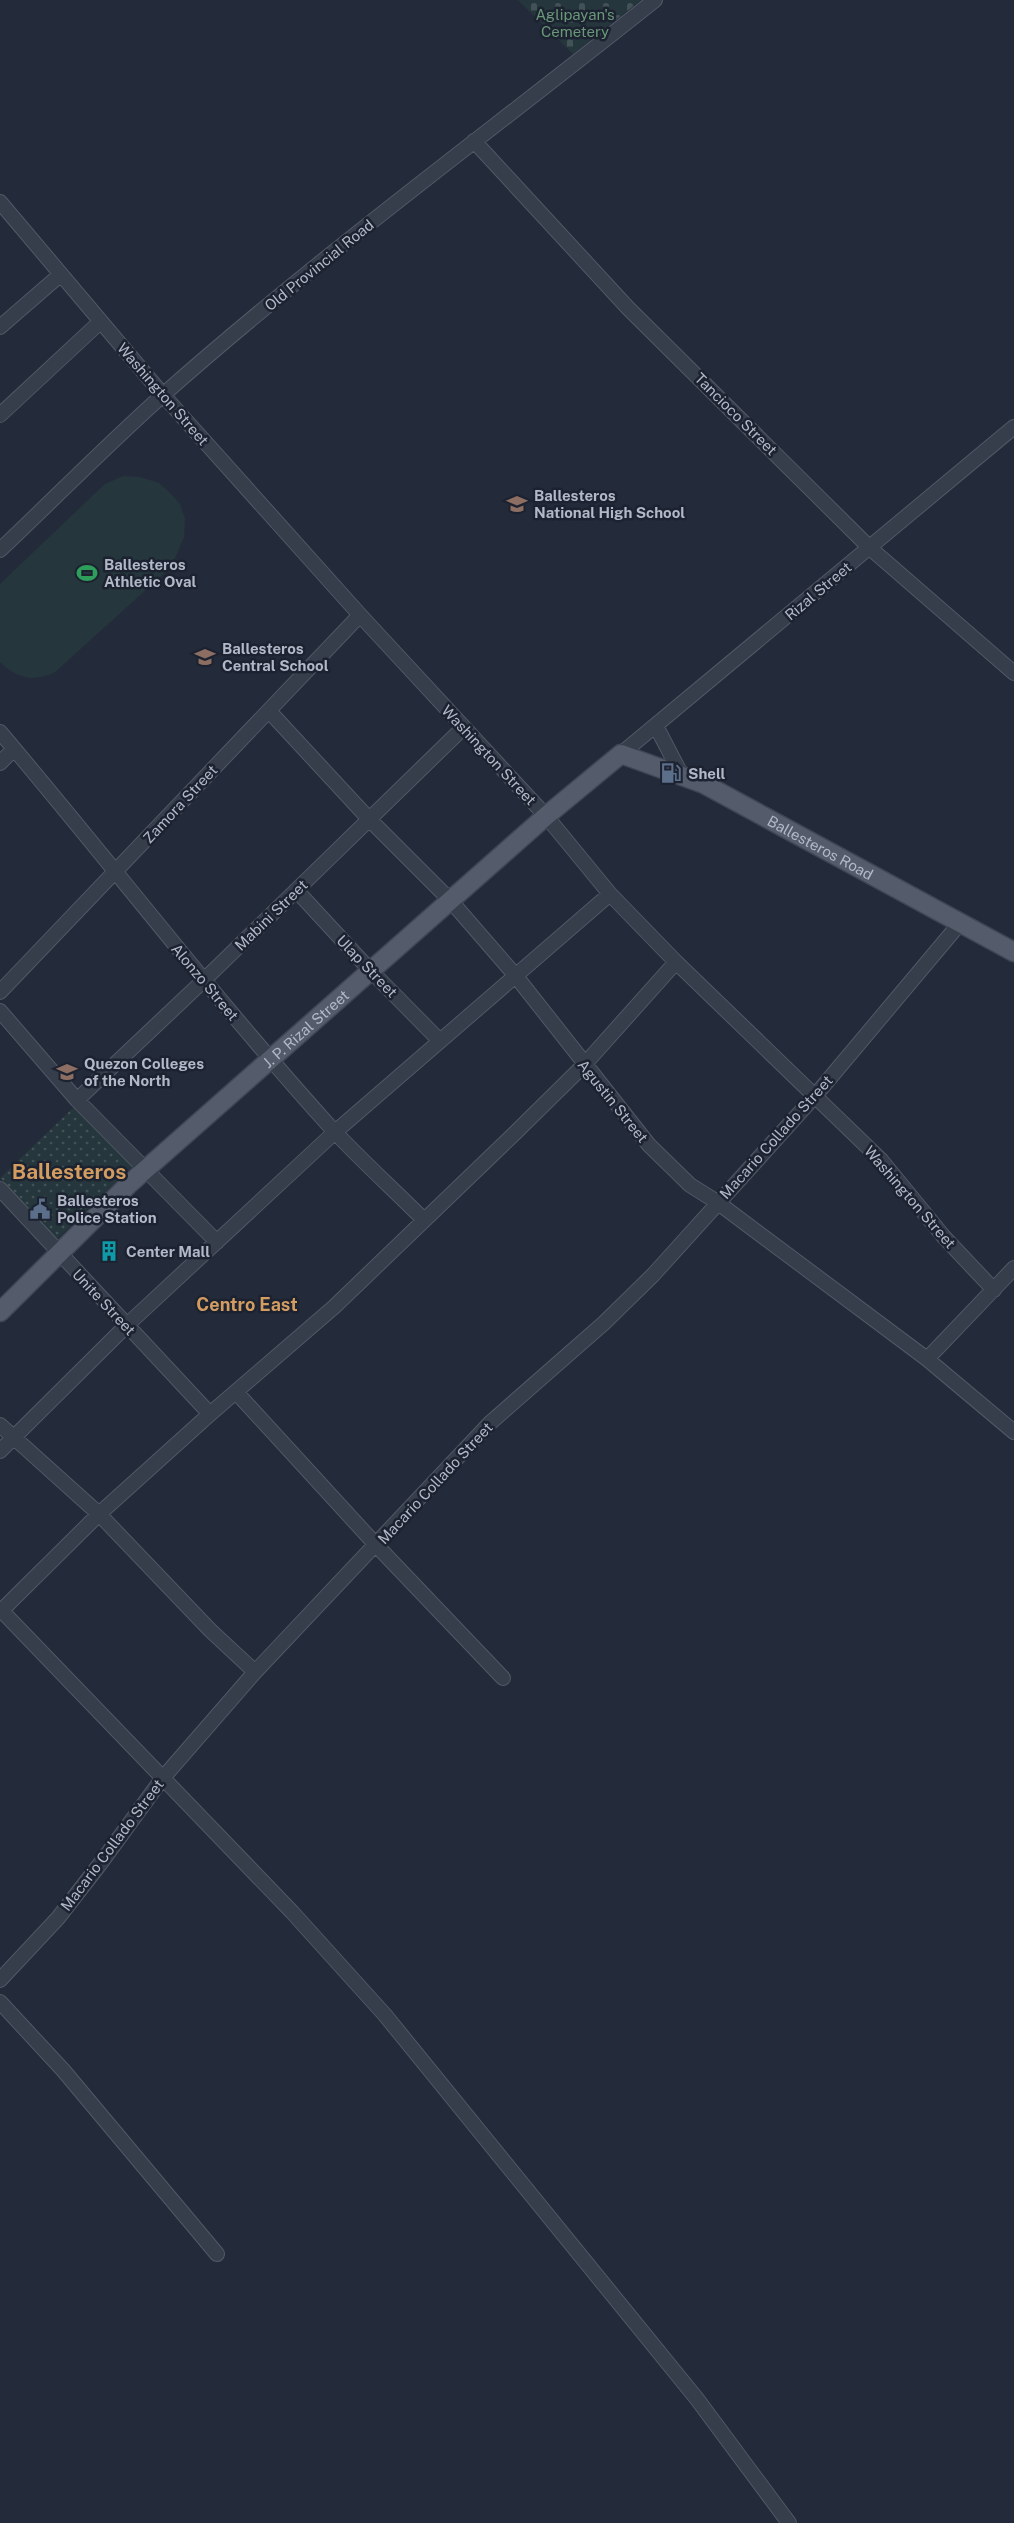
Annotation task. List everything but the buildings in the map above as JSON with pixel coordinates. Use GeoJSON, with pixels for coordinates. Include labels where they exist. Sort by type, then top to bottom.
{"type":"FeatureCollection","features":[{"type":"Feature","properties":{"kind":"main road","name":"Ballesteros Road"},"geometry":{"type":"LineString","coordinates":[[621,754],[704,784],[1014,952]]}},
{"type":"Feature","properties":{"kind":"main road","name":"J. P. Rizal Street"},"geometry":{"type":"LineString","coordinates":[[0,1312],[146,1169],[546,816],[621,754]]}},
{"type":"Feature","properties":{"kind":"street","name":"Old Provincial Road"},"geometry":{"type":"LineString","coordinates":[[0,550],[163,395],[266,307],[655,0]]}},
{"type":"Feature","properties":{"kind":"street","name":"Tancioco Street"},"geometry":{"type":"LineString","coordinates":[[474,141],[628,308],[870,548],[1014,673]]}},
{"type":"Feature","properties":{"kind":"street","name":"Washington Street"},"geometry":{"type":"LineString","coordinates":[[0,202],[163,395],[360,615],[546,816],[609,894],[881,1160],[944,1237],[994,1290]]}},
{"type":"Feature","properties":{"kind":"street"},"geometry":{"type":"LineString","coordinates":[[0,327],[60,275]]}},
{"type":"Feature","properties":{"kind":"street"},"geometry":{"type":"LineString","coordinates":[[0,415],[100,322]]}},
{"type":"Feature","properties":{"kind":"street","name":"Rizal Street"},"geometry":{"type":"LineString","coordinates":[[621,754],[1014,427]]}},
{"type":"Feature","properties":{"kind":"street","name":"Zamora Street"},"geometry":{"type":"LineString","coordinates":[[0,992],[360,615]]}},
{"type":"Feature","properties":{"kind":"street","name":"Agustin Street"},"geometry":{"type":"LineString","coordinates":[[269,711],[369,819],[450,900],[515,975],[649,1145],[690,1185],[717,1202],[927,1359],[1014,1432]]}},
{"type":"Feature","properties":{"kind":"street"},"geometry":{"type":"LineString","coordinates":[[656,726],[681,774]]}},
{"type":"Feature","properties":{"kind":"street","name":"Mabini Street"},"geometry":{"type":"LineString","coordinates":[[77,1100],[463,728]]}},
{"type":"Feature","properties":{"kind":"street","name":"Alonzo Street"},"geometry":{"type":"LineString","coordinates":[[0,732],[203,981],[335,1132],[424,1220]]}},
{"type":"Feature","properties":{"kind":"street"},"geometry":{"type":"LineString","coordinates":[[0,764],[14,749]]}},
{"type":"Feature","properties":{"kind":"street","name":"Ulap Street"},"geometry":{"type":"LineString","coordinates":[[296,890],[439,1040]]}},
{"type":"Feature","properties":{"kind":"street"},"geometry":{"type":"LineString","coordinates":[[0,1451],[127,1326],[335,1132],[609,894]]}},
{"type":"Feature","properties":{"kind":"street","name":"Macario Collado Street"},"geometry":{"type":"LineString","coordinates":[[0,1980],[65,1909],[162,1779],[255,1672],[377,1546],[489,1423],[560,1363],[632,1297],[814,1096],[961,922]]}},
{"type":"Feature","properties":{"kind":"street"},"geometry":{"type":"LineString","coordinates":[[676,962],[584,1065],[334,1307],[210,1414],[99,1515],[1,1610],[312,1934],[385,2015],[697,2399],[789,2523]]}},
{"type":"Feature","properties":{"kind":"street"},"geometry":{"type":"LineString","coordinates":[[0,1011],[77,1100],[217,1242]]}},
{"type":"Feature","properties":{"kind":"street","name":"Unite Street"},"geometry":{"type":"LineString","coordinates":[[0,1189],[210,1414]]}},
{"type":"Feature","properties":{"kind":"street"},"geometry":{"type":"LineString","coordinates":[[927,1359],[1014,1268]]}},
{"type":"Feature","properties":{"kind":"street"},"geometry":{"type":"LineString","coordinates":[[236,1392],[377,1546],[503,1678]]}},
{"type":"Feature","properties":{"kind":"street"},"geometry":{"type":"LineString","coordinates":[[0,1425],[99,1515],[210,1630],[255,1672]]}},
{"type":"Feature","properties":{"kind":"street"},"geometry":{"type":"LineString","coordinates":[[0,2002],[63,2070],[217,2254]]}},
{"type":"Feature","properties":{"kind":"green space","name":"Aglipayan's Cemetery"},"geometry":{"type":"Polygon","coordinates":[[[518,0],[641,0],[573,54],[518,0]]]}},
{"type":"Feature","properties":{"kind":"green space","name":"Ballesteros Athletic Oval"},"geometry":{"type":"Polygon","coordinates":[[[123,476],[140,477],[159,483],[180,504],[185,519],[184,537],[171,567],[55,672],[33,678],[6,668],[0,662],[0,584],[105,484],[123,476]]]}},
{"type":"Feature","properties":{"kind":"green space"},"geometry":{"type":"Polygon","coordinates":[[[76,1105],[134,1164],[57,1239],[0,1178],[76,1105]]]}},
{"type":"Feature","properties":{"kind":"place","name":"Ballesteros National High School"},"geometry":{"type":"Point","coordinates":[517,504]}},
{"type":"Feature","properties":{"kind":"place","name":"Ballesteros Athletic Oval"},"geometry":{"type":"Point","coordinates":[87,573]}},
{"type":"Feature","properties":{"kind":"place","name":"Ballesteros Central School"},"geometry":{"type":"Point","coordinates":[205,657]}},
{"type":"Feature","properties":{"kind":"place","name":"Shell"},"geometry":{"type":"Point","coordinates":[671,773]}},
{"type":"Feature","properties":{"kind":"place","name":"Quezon Colleges of the North"},"geometry":{"type":"Point","coordinates":[67,1072]}},
{"type":"Feature","properties":{"kind":"place","name":"Ballesteros Police Station"},"geometry":{"type":"Point","coordinates":[40,1209]}},
{"type":"Feature","properties":{"kind":"place","name":"Center Mall"},"geometry":{"type":"Point","coordinates":[109,1251]}},
{"type":"Feature","properties":{"kind":"district","name":"Ballesteros"},"geometry":{"type":"Point","coordinates":[69,1171]}},
{"type":"Feature","properties":{"kind":"district","name":"Centro East"},"geometry":{"type":"Point","coordinates":[247,1304]}}]}
